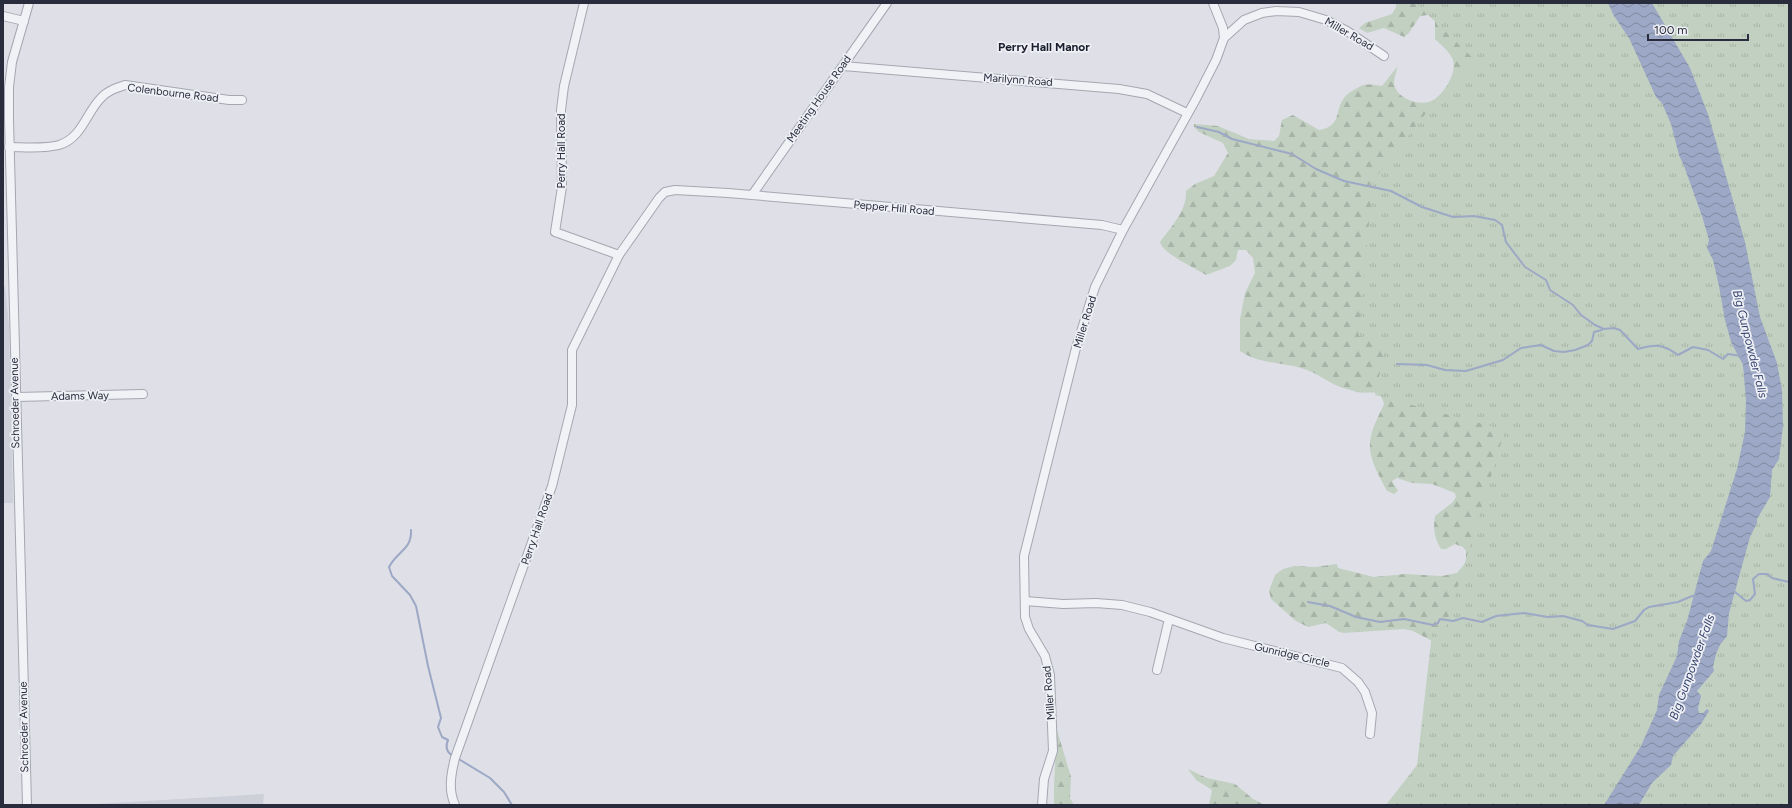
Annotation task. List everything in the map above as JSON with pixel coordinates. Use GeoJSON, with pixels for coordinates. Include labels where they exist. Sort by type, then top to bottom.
{"type":"FeatureCollection","features":[{"type":"Feature","properties":{"kind":"street","name":"Schroeder Avenue"},"geometry":{"type":"LineString","coordinates":[[27,805],[16,397],[6,196],[9,147],[10,76],[14,52],[30,3]]}},
{"type":"Feature","properties":{"kind":"street","name":"Perry Hall Road"},"geometry":{"type":"LineString","coordinates":[[584,3],[564,86],[561,110],[562,187],[555,232],[619,255]]}},
{"type":"Feature","properties":{"kind":"street","name":"Meeting House Road"},"geometry":{"type":"LineString","coordinates":[[752,195],[886,3]]}},
{"type":"Feature","properties":{"kind":"street"},"geometry":{"type":"LineString","coordinates":[[1213,3],[1223,28],[1224,38]]}},
{"type":"Feature","properties":{"kind":"street","name":"Miller Road"},"geometry":{"type":"LineString","coordinates":[[1042,805],[1044,779],[1053,751],[1050,674],[1045,656],[1029,629],[1025,617],[1024,556],[1076,348],[1095,287],[1123,230],[1216,60],[1224,38],[1244,20],[1262,13],[1289,10],[1326,20],[1359,38],[1384,56]]}},
{"type":"Feature","properties":{"kind":"street"},"geometry":{"type":"LineString","coordinates":[[3,16],[24,22]]}},
{"type":"Feature","properties":{"kind":"street","name":"Marilynn Road"},"geometry":{"type":"LineString","coordinates":[[843,66],[1119,88],[1147,94],[1187,113]]}},
{"type":"Feature","properties":{"kind":"street","name":"Colenbourne Road"},"geometry":{"type":"LineString","coordinates":[[9,147],[52,146],[69,141],[82,126],[100,98],[111,90],[125,85],[229,100],[242,100]]}},
{"type":"Feature","properties":{"kind":"street","name":"Pepper Hill Road"},"geometry":{"type":"LineString","coordinates":[[665,192],[675,190],[752,195],[1102,225],[1123,230]]}},
{"type":"Feature","properties":{"kind":"street","name":"Perry Hall Road"},"geometry":{"type":"LineString","coordinates":[[455,805],[451,794],[450,783],[456,757],[551,488],[572,405],[572,350],[619,255],[653,205],[665,192]]}},
{"type":"Feature","properties":{"kind":"street","name":"Adams Way"},"geometry":{"type":"LineString","coordinates":[[16,397],[143,394]]}},
{"type":"Feature","properties":{"kind":"street","name":"Gunridge Circle"},"geometry":{"type":"LineString","coordinates":[[1025,601],[1063,604],[1096,603],[1122,605],[1150,612],[1223,638],[1342,668],[1358,682],[1365,692],[1372,713],[1370,734]]}},
{"type":"Feature","properties":{"kind":"street"},"geometry":{"type":"LineString","coordinates":[[1157,670],[1169,619]]}},
{"type":"Feature","properties":{"kind":"shaded area"},"geometry":{"type":"Polygon","coordinates":[[[3,286],[5,286],[9,325],[13,503],[3,503],[3,286]]]}},
{"type":"Feature","properties":{"kind":"shaded area"},"geometry":{"type":"Polygon","coordinates":[[[264,794],[263,805],[95,805],[95,804],[264,794]]]}},
{"type":"Feature","properties":{"kind":"green space"},"geometry":{"type":"Polygon","coordinates":[[[1396,3],[1592,3],[1599,805],[1378,805],[1395,803],[1417,782],[1432,641],[1413,631],[1404,629],[1344,633],[1339,632],[1326,623],[1308,627],[1296,621],[1271,599],[1269,591],[1275,575],[1283,569],[1294,566],[1315,567],[1337,564],[1338,568],[1374,577],[1405,574],[1442,576],[1457,573],[1466,562],[1466,551],[1463,547],[1455,544],[1446,549],[1441,549],[1435,537],[1434,529],[1435,516],[1453,502],[1456,497],[1455,493],[1432,484],[1412,483],[1397,478],[1392,481],[1398,491],[1394,494],[1387,491],[1374,465],[1370,451],[1372,432],[1384,404],[1380,395],[1374,393],[1361,393],[1342,388],[1309,371],[1263,361],[1240,351],[1240,319],[1245,293],[1255,273],[1253,258],[1246,250],[1238,250],[1236,260],[1230,266],[1206,275],[1173,256],[1162,247],[1160,242],[1178,218],[1184,205],[1186,191],[1195,184],[1214,176],[1228,153],[1223,143],[1199,132],[1194,127],[1194,124],[1218,126],[1249,139],[1274,141],[1279,136],[1282,120],[1293,115],[1319,130],[1333,124],[1345,96],[1363,85],[1382,86],[1397,67],[1394,85],[1400,95],[1409,100],[1420,103],[1429,102],[1444,90],[1453,72],[1453,60],[1448,52],[1435,39],[1435,21],[1428,15],[1420,16],[1409,33],[1404,37],[1384,28],[1367,33],[1359,28],[1365,23],[1392,14],[1396,7],[1396,3]]]}},
{"type":"Feature","properties":{"kind":"green space"},"geometry":{"type":"Polygon","coordinates":[[[1416,3],[1789,3],[1789,805],[1386,805],[1417,765],[1432,633],[1443,635],[1505,430],[1375,395],[1386,344],[1358,336],[1373,181],[1447,86],[1478,63],[1416,3]]]}},
{"type":"Feature","properties":{"kind":"green space"},"geometry":{"type":"Polygon","coordinates":[[[1057,730],[1071,777],[1070,798],[1074,805],[1054,805],[1057,730]]]}},
{"type":"Feature","properties":{"kind":"green space"},"geometry":{"type":"Polygon","coordinates":[[[1188,769],[1207,778],[1235,784],[1253,799],[1265,805],[1209,805],[1212,790],[1196,780],[1188,769]]]}},
{"type":"Feature","properties":{"kind":"water","name":"Big Gunpowder Falls"},"geometry":{"type":"Polygon","coordinates":[[[1608,3],[1652,3],[1690,68],[1708,114],[1745,242],[1760,317],[1777,363],[1782,390],[1783,426],[1779,459],[1772,470],[1770,497],[1757,519],[1757,523],[1750,537],[1729,613],[1727,636],[1720,645],[1716,654],[1713,667],[1714,671],[1697,691],[1701,696],[1698,708],[1699,713],[1703,713],[1707,709],[1709,711],[1701,724],[1673,756],[1671,765],[1652,783],[1639,805],[1604,805],[1641,746],[1657,710],[1659,695],[1677,656],[1679,641],[1687,621],[1703,561],[1711,551],[1737,469],[1745,432],[1746,400],[1743,365],[1731,342],[1713,260],[1707,248],[1709,240],[1702,216],[1679,155],[1671,124],[1662,103],[1656,97],[1629,38],[1614,16],[1608,3]]]}},
{"type":"Feature","properties":{"kind":"waterway","name":"Big Gunpowder Falls"},"geometry":{"type":"LineString","coordinates":[[1197,127],[1219,132],[1232,139],[1292,154],[1316,169],[1344,181],[1391,191],[1422,207],[1453,217],[1474,216],[1495,220],[1502,225],[1506,242],[1525,267],[1546,280],[1550,290],[1573,305],[1581,315],[1595,325],[1604,329],[1614,328],[1620,330],[1638,349],[1650,346],[1659,346],[1678,355],[1693,347],[1708,350],[1723,359],[1728,354],[1741,356]]}},
{"type":"Feature","properties":{"kind":"waterway"},"geometry":{"type":"LineString","coordinates":[[1397,364],[1427,365],[1445,370],[1466,371],[1503,360],[1521,348],[1541,345],[1554,351],[1564,352],[1575,350],[1588,345],[1592,341],[1594,332],[1602,330]]}},
{"type":"Feature","properties":{"kind":"waterway"},"geometry":{"type":"LineString","coordinates":[[411,530],[411,537],[407,546],[389,567],[392,576],[410,595],[416,606],[428,666],[441,718],[438,727],[442,737],[448,740],[447,749],[453,756]]}},
{"type":"Feature","properties":{"kind":"waterway"},"geometry":{"type":"LineString","coordinates":[[1735,592],[1746,601],[1750,600],[1755,594],[1753,579],[1759,574],[1767,574],[1772,578],[1789,582]]}},
{"type":"Feature","properties":{"kind":"waterway"},"geometry":{"type":"LineString","coordinates":[[1308,602],[1330,606],[1356,617],[1380,622],[1404,619],[1433,625],[1438,623],[1440,619],[1453,621],[1463,618],[1482,622],[1496,616],[1524,613],[1548,617],[1563,616],[1582,621],[1588,625],[1613,629],[1635,621],[1644,610],[1649,607],[1678,602],[1692,596],[1696,596]]}},
{"type":"Feature","properties":{"kind":"waterway"},"geometry":{"type":"LineString","coordinates":[[457,758],[490,778],[504,792],[512,805]]}},
{"type":"Feature","properties":{"kind":"district","name":"Perry Hall Manor"},"geometry":{"type":"Point","coordinates":[1044,47]}}]}
